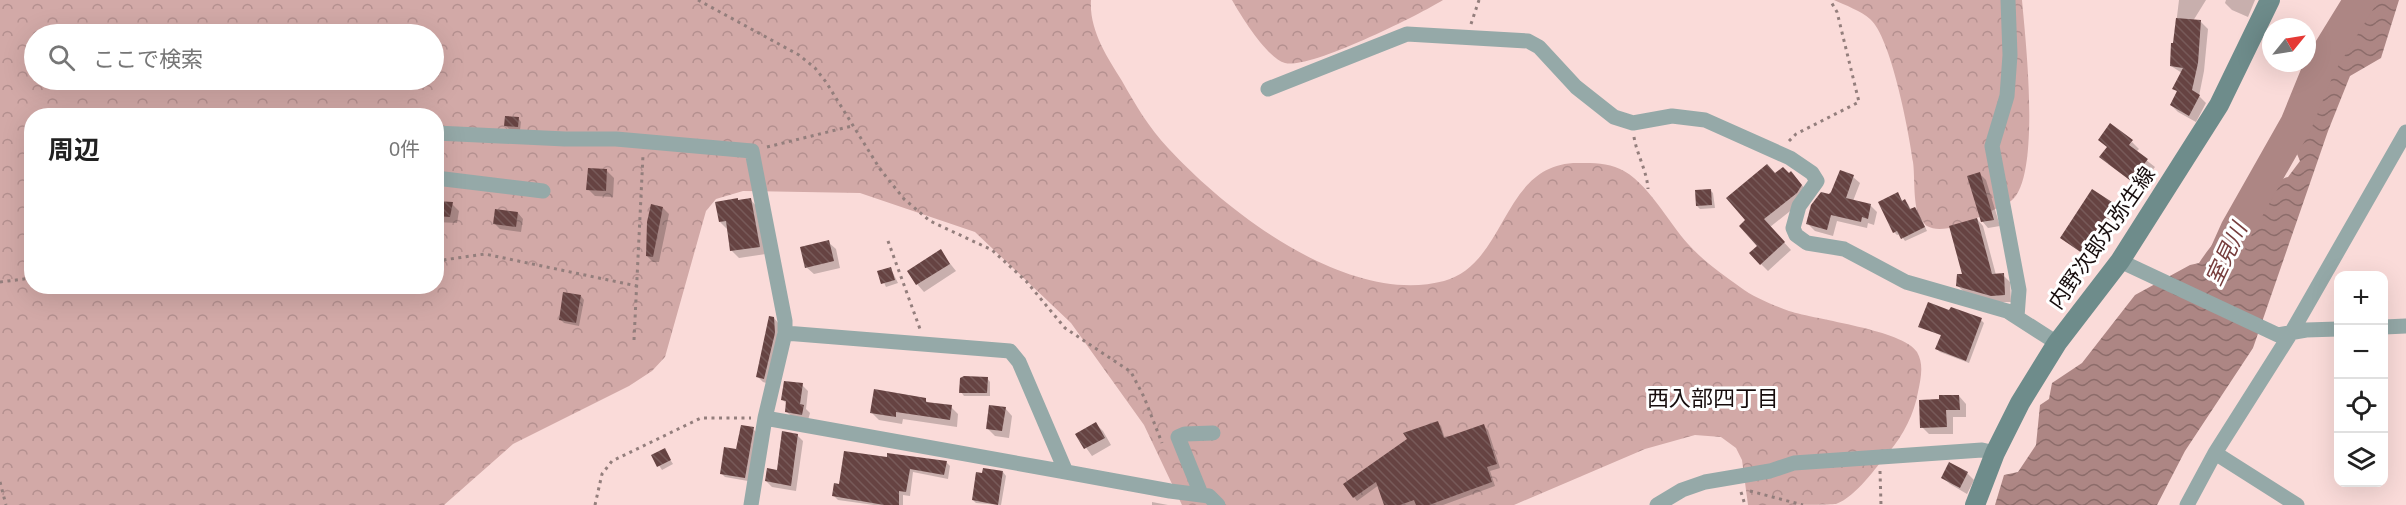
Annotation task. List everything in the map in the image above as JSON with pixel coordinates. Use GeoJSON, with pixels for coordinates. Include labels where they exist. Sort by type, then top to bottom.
{"type":"FeatureCollection","features":[{"type":"Feature","properties":{"kind":"main road","name":"内野次郎丸弥生線"},"geometry":{"type":"LineString","coordinates":[[1975,505],[1995,453],[2020,403],[2057,342],[2125,263],[2219,105],[2270,0]]}},
{"type":"Feature","properties":{"kind":"street"},"geometry":{"type":"LineString","coordinates":[[2008,0],[2010,55],[2007,96],[1992,146],[2019,290],[2017,317]]}},
{"type":"Feature","properties":{"kind":"street"},"geometry":{"type":"LineString","coordinates":[[1268,89],[1407,34],[1528,41],[1539,47],[1576,87],[1614,117],[1633,123],[1672,116],[1705,120],[1781,154],[1812,173],[1817,181],[1799,206],[1793,228],[1796,236],[1807,243],[1844,249],[1906,282],[1982,302],[2017,317],[2057,342]]}},
{"type":"Feature","properties":{"kind":"street"},"geometry":{"type":"LineString","coordinates":[[2187,505],[2215,453],[2406,132]]}},
{"type":"Feature","properties":{"kind":"street"},"geometry":{"type":"LineString","coordinates":[[444,133],[643,141],[752,151],[785,321],[785,333],[765,418],[751,505]]}},
{"type":"Feature","properties":{"kind":"street"},"geometry":{"type":"LineString","coordinates":[[444,179],[543,191]]}},
{"type":"Feature","properties":{"kind":"street"},"geometry":{"type":"LineString","coordinates":[[2125,263],[2285,334],[2334,329]]}},
{"type":"Feature","properties":{"kind":"street"},"geometry":{"type":"LineString","coordinates":[[2388,327],[2406,327]]}},
{"type":"Feature","properties":{"kind":"street"},"geometry":{"type":"LineString","coordinates":[[785,333],[1010,351],[1019,362],[1066,472]]}},
{"type":"Feature","properties":{"kind":"street"},"geometry":{"type":"LineString","coordinates":[[765,418],[1170,491],[1209,496],[1218,505]]}},
{"type":"Feature","properties":{"kind":"street"},"geometry":{"type":"LineString","coordinates":[[1201,495],[1178,437],[1185,434],[1213,433]]}},
{"type":"Feature","properties":{"kind":"street"},"geometry":{"type":"LineString","coordinates":[[1657,505],[1682,490],[1705,482],[1770,471],[1794,463],[1982,450],[1995,453]]}},
{"type":"Feature","properties":{"kind":"street"},"geometry":{"type":"LineString","coordinates":[[2215,453],[2296,505]]}},
{"type":"Feature","properties":{"kind":"path"},"geometry":{"type":"LineString","coordinates":[[698,0],[799,55],[826,82],[880,169],[904,199],[930,222],[992,250],[1026,281],[1065,328],[1131,372],[1144,397],[1164,447]]}},
{"type":"Feature","properties":{"kind":"path"},"geometry":{"type":"LineString","coordinates":[[1467,37],[1479,0]]}},
{"type":"Feature","properties":{"kind":"path"},"geometry":{"type":"LineString","coordinates":[[1781,154],[1784,146],[1796,134],[1859,102],[1837,12],[1830,0]]}},
{"type":"Feature","properties":{"kind":"path"},"geometry":{"type":"LineString","coordinates":[[1633,123],[1637,154],[1648,180],[1648,189]]}},
{"type":"Feature","properties":{"kind":"path"},"geometry":{"type":"LineString","coordinates":[[752,151],[852,126]]}},
{"type":"Feature","properties":{"kind":"path"},"geometry":{"type":"LineString","coordinates":[[634,340],[643,141]]}},
{"type":"Feature","properties":{"kind":"path"},"geometry":{"type":"LineString","coordinates":[[888,241],[926,345]]}},
{"type":"Feature","properties":{"kind":"path"},"geometry":{"type":"LineString","coordinates":[[444,260],[485,254],[637,286]]}},
{"type":"Feature","properties":{"kind":"path"},"geometry":{"type":"LineString","coordinates":[[0,282],[24,279]]}},
{"type":"Feature","properties":{"kind":"path"},"geometry":{"type":"LineString","coordinates":[[595,505],[602,474],[612,461],[701,418],[765,418]]}},
{"type":"Feature","properties":{"kind":"path"},"geometry":{"type":"LineString","coordinates":[[1879,457],[1881,505]]}},
{"type":"Feature","properties":{"kind":"path"},"geometry":{"type":"LineString","coordinates":[[0,482],[6,505]]}},
{"type":"Feature","properties":{"kind":"path"},"geometry":{"type":"LineString","coordinates":[[1740,488],[1803,505]]}},
{"type":"Feature","properties":{"kind":"green space"},"geometry":{"type":"Polygon","coordinates":[[[0,0],[1091,0],[1093,22],[1105,53],[1143,116],[1161,140],[1193,174],[1257,226],[1293,249],[1331,267],[1369,280],[1407,285],[1444,281],[1465,271],[1482,255],[1519,195],[1535,178],[1554,167],[1580,163],[1605,164],[1620,169],[1639,182],[1694,250],[1745,291],[1789,311],[1895,338],[1909,344],[1917,352],[1921,366],[1916,400],[1908,424],[1872,473],[1851,495],[1836,504],[1748,505],[1742,460],[1736,448],[1721,437],[1695,435],[1645,449],[1514,505],[1182,505],[1144,425],[1071,323],[975,232],[860,193],[743,191],[716,199],[706,211],[665,357],[652,371],[629,386],[513,444],[444,505],[0,505],[0,0]]]}},
{"type":"Feature","properties":{"kind":"green space"},"geometry":{"type":"Polygon","coordinates":[[[1232,0],[1443,0],[1412,17],[1339,50],[1298,63],[1285,63],[1278,60],[1263,45],[1232,0]]]}},
{"type":"Feature","properties":{"kind":"green space"},"geometry":{"type":"Polygon","coordinates":[[[1834,0],[2022,0],[2028,76],[2029,141],[2019,191],[2008,203],[1979,217],[1945,229],[1935,229],[1925,224],[1917,211],[1908,130],[1898,86],[1885,45],[1878,29],[1870,19],[1834,0]]]}},
{"type":"Feature","properties":{"kind":"water"},"geometry":{"type":"Polygon","coordinates":[[[2368,0],[2399,0],[2381,58],[2350,76],[2328,131],[2253,348],[2185,451],[2157,505],[1995,505],[2004,475],[2018,472],[2036,445],[2040,405],[2049,399],[2052,383],[2082,363],[2135,295],[2190,265],[2199,263],[2227,231],[2261,207],[2271,189],[2279,181],[2288,177],[2300,161],[2297,154],[2306,114],[2318,80],[2346,41],[2368,0]]]}},
{"type":"Feature","properties":{"kind":"building"},"geometry":{"type":"Polygon","coordinates":[[[2176,18],[2201,20],[2198,63],[2192,90],[2200,95],[2189,116],[2170,105],[2177,91],[2172,89],[2183,68],[2170,66],[2171,43],[2173,43],[2176,18]]]}},
{"type":"Feature","properties":{"kind":"building"},"geometry":{"type":"Polygon","coordinates":[[[505,116],[519,117],[518,127],[504,126],[505,116]]]}},
{"type":"Feature","properties":{"kind":"building"},"geometry":{"type":"Polygon","coordinates":[[[2110,123],[2133,140],[2129,145],[2148,159],[2131,181],[2099,157],[2107,147],[2098,140],[2110,123]]]}},
{"type":"Feature","properties":{"kind":"building"},"geometry":{"type":"Polygon","coordinates":[[[1767,164],[1775,173],[1783,167],[1789,173],[1791,171],[1802,185],[1797,193],[1764,219],[1785,242],[1760,265],[1749,253],[1757,246],[1739,226],[1745,220],[1726,198],[1767,164]]]}},
{"type":"Feature","properties":{"kind":"building"},"geometry":{"type":"Polygon","coordinates":[[[588,168],[607,169],[606,191],[586,190],[588,168]]]}},
{"type":"Feature","properties":{"kind":"building"},"geometry":{"type":"Polygon","coordinates":[[[1840,170],[1854,175],[1846,198],[1871,204],[1868,219],[1862,217],[1861,222],[1831,215],[1827,230],[1806,224],[1811,205],[1821,192],[1829,194],[1831,192],[1840,170]]]}},
{"type":"Feature","properties":{"kind":"building"},"geometry":{"type":"Polygon","coordinates":[[[1980,172],[1994,220],[1981,222],[1967,176],[1980,172]]]}},
{"type":"Feature","properties":{"kind":"building"},"geometry":{"type":"Polygon","coordinates":[[[1711,189],[1712,205],[1696,206],[1695,190],[1711,189]]]}},
{"type":"Feature","properties":{"kind":"building"},"geometry":{"type":"Polygon","coordinates":[[[2092,189],[2115,204],[2082,253],[2060,238],[2092,189]]]}},
{"type":"Feature","properties":{"kind":"building"},"geometry":{"type":"Polygon","coordinates":[[[1898,192],[1902,201],[1905,199],[1910,209],[1915,207],[1925,227],[1901,239],[1897,231],[1893,233],[1878,202],[1898,192]]]}},
{"type":"Feature","properties":{"kind":"building"},"geometry":{"type":"Polygon","coordinates":[[[738,198],[738,200],[751,198],[760,247],[730,251],[726,221],[719,222],[715,202],[738,198]]]}},
{"type":"Feature","properties":{"kind":"building"},"geometry":{"type":"Polygon","coordinates":[[[444,201],[453,202],[450,217],[444,217],[444,201]]]}},
{"type":"Feature","properties":{"kind":"building"},"geometry":{"type":"Polygon","coordinates":[[[651,204],[663,207],[653,257],[646,256],[647,222],[651,204]]]}},
{"type":"Feature","properties":{"kind":"building"},"geometry":{"type":"Polygon","coordinates":[[[495,209],[518,212],[516,227],[493,224],[495,209]]]}},
{"type":"Feature","properties":{"kind":"building"},"geometry":{"type":"Polygon","coordinates":[[[1977,218],[1992,274],[2004,273],[2005,295],[1991,296],[1956,286],[1957,274],[1962,274],[1949,226],[1977,218]]]}},
{"type":"Feature","properties":{"kind":"building"},"geometry":{"type":"Polygon","coordinates":[[[829,240],[834,261],[805,268],[800,247],[829,240]]]}},
{"type":"Feature","properties":{"kind":"building"},"geometry":{"type":"Polygon","coordinates":[[[941,249],[950,264],[916,285],[907,271],[941,249]]]}},
{"type":"Feature","properties":{"kind":"building"},"geometry":{"type":"Polygon","coordinates":[[[891,267],[895,280],[881,284],[877,271],[891,267]]]}},
{"type":"Feature","properties":{"kind":"building"},"geometry":{"type":"Polygon","coordinates":[[[563,292],[581,295],[576,323],[559,320],[563,292]]]}},
{"type":"Feature","properties":{"kind":"building"},"geometry":{"type":"Polygon","coordinates":[[[1928,302],[1982,318],[1966,361],[1935,349],[1941,335],[1918,327],[1928,302]]]}},
{"type":"Feature","properties":{"kind":"building"},"geometry":{"type":"Polygon","coordinates":[[[769,316],[774,317],[775,333],[764,379],[756,377],[769,316]]]}},
{"type":"Feature","properties":{"kind":"building"},"geometry":{"type":"Polygon","coordinates":[[[964,376],[988,377],[987,393],[959,393],[960,378],[964,376]]]}},
{"type":"Feature","properties":{"kind":"building"},"geometry":{"type":"Polygon","coordinates":[[[784,381],[803,383],[800,404],[804,405],[802,415],[785,412],[786,401],[781,400],[784,381]]]}},
{"type":"Feature","properties":{"kind":"building"},"geometry":{"type":"Polygon","coordinates":[[[874,389],[926,398],[926,402],[952,405],[950,420],[896,412],[896,417],[870,413],[874,389]]]}},
{"type":"Feature","properties":{"kind":"building"},"geometry":{"type":"Polygon","coordinates":[[[1939,395],[1959,395],[1960,410],[1946,410],[1947,427],[1920,428],[1919,400],[1939,399],[1939,395]]]}},
{"type":"Feature","properties":{"kind":"building"},"geometry":{"type":"Polygon","coordinates":[[[989,405],[1006,407],[1002,431],[986,429],[989,405]]]}},
{"type":"Feature","properties":{"kind":"building"},"geometry":{"type":"Polygon","coordinates":[[[1438,421],[1444,438],[1484,424],[1497,464],[1487,467],[1492,482],[1429,505],[1416,505],[1414,500],[1400,505],[1384,505],[1376,482],[1353,498],[1343,484],[1407,439],[1403,433],[1438,421]]]}},
{"type":"Feature","properties":{"kind":"building"},"geometry":{"type":"Polygon","coordinates":[[[1096,422],[1105,438],[1084,449],[1075,434],[1096,422]]]}},
{"type":"Feature","properties":{"kind":"building"},"geometry":{"type":"Polygon","coordinates":[[[741,425],[754,427],[745,478],[720,474],[724,447],[736,449],[741,425]]]}},
{"type":"Feature","properties":{"kind":"building"},"geometry":{"type":"Polygon","coordinates":[[[782,431],[798,434],[791,486],[765,481],[767,468],[777,470],[782,431]]]}},
{"type":"Feature","properties":{"kind":"building"},"geometry":{"type":"Polygon","coordinates":[[[665,448],[671,460],[657,467],[651,455],[665,448]]]}},
{"type":"Feature","properties":{"kind":"building"},"geometry":{"type":"Polygon","coordinates":[[[844,451],[887,457],[887,453],[947,461],[944,475],[910,469],[906,492],[899,491],[899,505],[884,505],[832,496],[834,483],[839,484],[844,451]]]}},
{"type":"Feature","properties":{"kind":"building"},"geometry":{"type":"Polygon","coordinates":[[[1949,462],[1968,472],[1960,488],[1941,478],[1949,462]]]}},
{"type":"Feature","properties":{"kind":"building"},"geometry":{"type":"Polygon","coordinates":[[[983,468],[1003,471],[998,505],[972,500],[976,472],[982,473],[983,468]]]}},
{"type":"Feature","properties":{"kind":"waterway","name":"室見川"},"geometry":{"type":"LineString","coordinates":[[2223,259],[2236,230],[2296,124],[2320,65],[2360,0]]}},
{"type":"Feature","properties":{"kind":"district","name":"西入部四丁目"},"geometry":{"type":"Point","coordinates":[1713,398]}}]}
